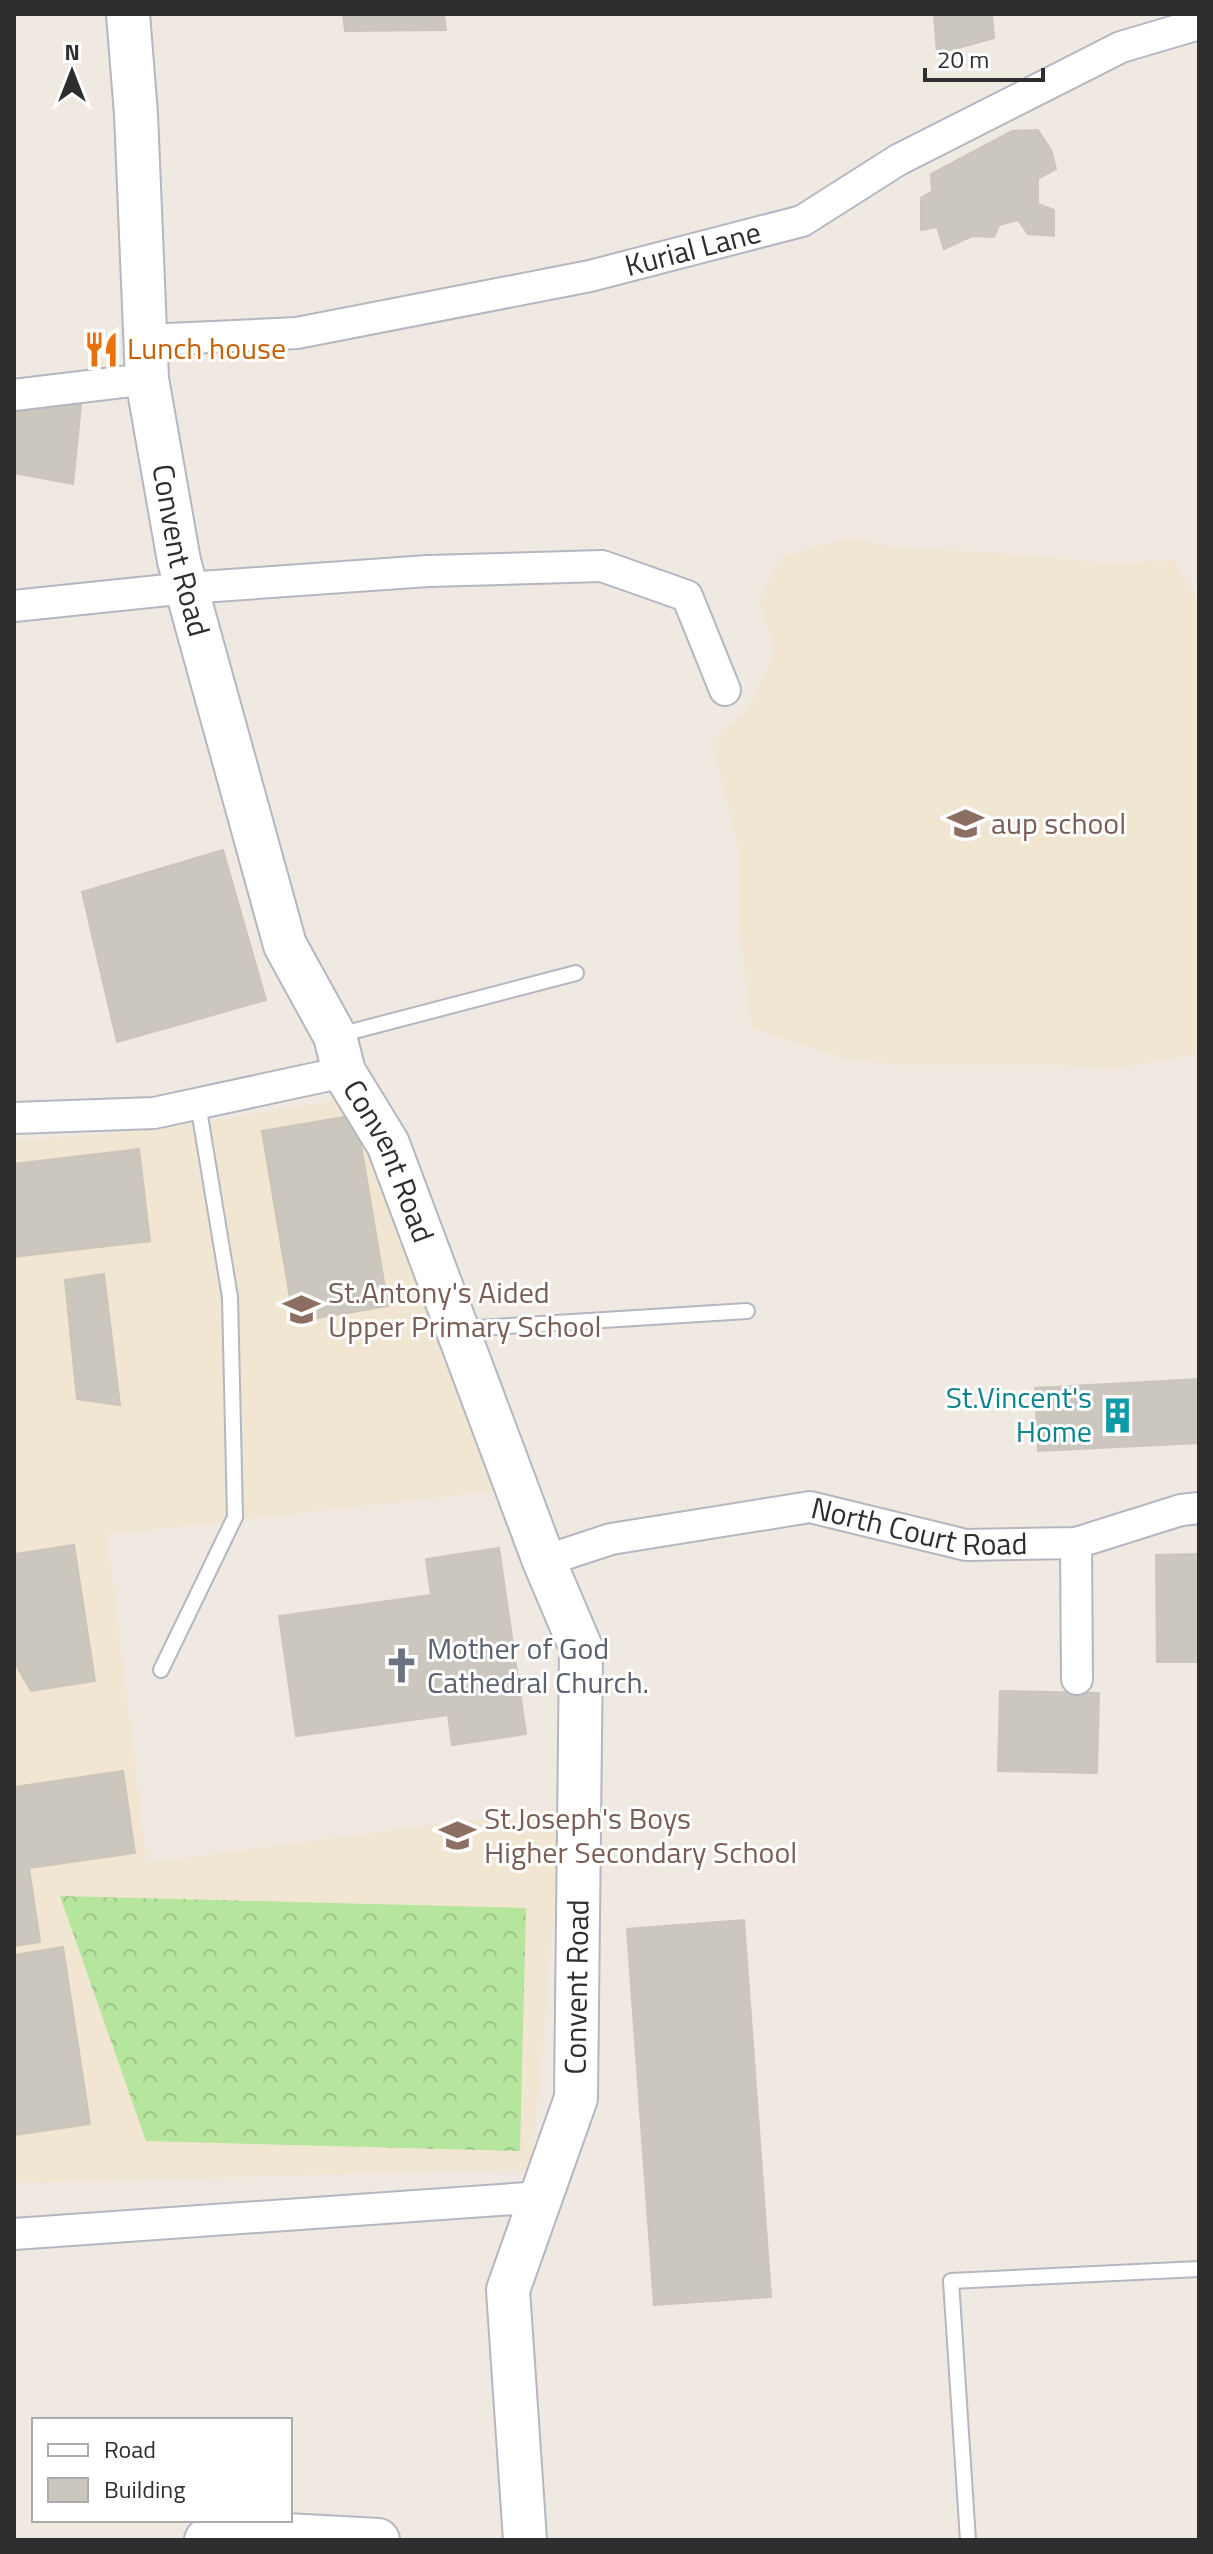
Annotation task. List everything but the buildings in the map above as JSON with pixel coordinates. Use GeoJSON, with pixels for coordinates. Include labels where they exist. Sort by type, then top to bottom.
{"type":"FeatureCollection","features":[{"type":"Feature","properties":{"kind":"street","name":"Convent Road"},"geometry":{"type":"LineString","coordinates":[[128,14],[136,114],[146,359],[187,588],[285,945],[388,1144],[544,1561],[581,1648],[576,2098],[508,2290],[525,2540]]}},
{"type":"Feature","properties":{"kind":"street","name":"Kurial Lane"},"geometry":{"type":"LineString","coordinates":[[14,395],[146,359],[590,276],[802,221],[898,160],[1121,47],[1199,24]]}},
{"type":"Feature","properties":{"kind":"street"},"geometry":{"type":"LineString","coordinates":[[14,606],[187,588],[428,571],[602,566],[687,596],[725,690]]}},
{"type":"Feature","properties":{"kind":"street"},"geometry":{"type":"LineString","coordinates":[[14,1118],[154,1113],[198,1104],[339,1054]]}},
{"type":"Feature","properties":{"kind":"street","name":"North Court Road"},"geometry":{"type":"LineString","coordinates":[[544,1561],[611,1539],[810,1507],[966,1545],[1076,1543],[1181,1510],[1199,1508]]}},
{"type":"Feature","properties":{"kind":"street"},"geometry":{"type":"LineString","coordinates":[[1076,1543],[1077,1679]]}},
{"type":"Feature","properties":{"kind":"street"},"geometry":{"type":"LineString","coordinates":[[14,2234],[542,2197]]}},
{"type":"Feature","properties":{"kind":"street"},"geometry":{"type":"LineString","coordinates":[[206,2540],[267,2534],[378,2540]]}},
{"type":"Feature","properties":{"kind":"lane"},"geometry":{"type":"LineString","coordinates":[[339,1054],[576,973]]}},
{"type":"Feature","properties":{"kind":"lane"},"geometry":{"type":"LineString","coordinates":[[161,1670],[235,1517],[230,1297],[198,1104]]}},
{"type":"Feature","properties":{"kind":"lane"},"geometry":{"type":"LineString","coordinates":[[457,1330],[747,1311]]}},
{"type":"Feature","properties":{"kind":"lane"},"geometry":{"type":"LineString","coordinates":[[968,2540],[951,2281],[1199,2269]]}},
{"type":"Feature","properties":{"kind":"shaded area","name":"aup school"},"geometry":{"type":"Polygon","coordinates":[[[849,538],[895,548],[990,552],[1116,564],[1175,560],[1199,603],[1199,1054],[1111,1069],[1060,1065],[905,1065],[847,1059],[752,1028],[739,924],[739,852],[712,740],[749,709],[775,650],[759,602],[781,557],[849,538]]]}},
{"type":"Feature","properties":{"kind":"shaded area"},"geometry":{"type":"Polygon","coordinates":[[[347,1099],[503,1490],[107,1535],[147,1863],[563,1808],[532,2169],[14,2183],[14,1141],[147,1130],[347,1099]]]}},
{"type":"Feature","properties":{"kind":"green space"},"geometry":{"type":"Polygon","coordinates":[[[60,1896],[526,1908],[520,2151],[146,2141],[60,1896]]]}},
{"type":"Feature","properties":{"kind":"place","name":"Lunch house"},"geometry":{"type":"Point","coordinates":[101,349]}},
{"type":"Feature","properties":{"kind":"place","name":"aup school"},"geometry":{"type":"Point","coordinates":[965,824]}},
{"type":"Feature","properties":{"kind":"place","name":"St.Antony's Aided Upper Primary School"},"geometry":{"type":"Point","coordinates":[302,1310]}},
{"type":"Feature","properties":{"kind":"place","name":"St.Vincent's Home"},"geometry":{"type":"Point","coordinates":[1118,1415]}},
{"type":"Feature","properties":{"kind":"place","name":"Mother of God Cathedral Church."},"geometry":{"type":"Point","coordinates":[401,1666]}},
{"type":"Feature","properties":{"kind":"place","name":"St.Joseph's Boys Higher Secondary School"},"geometry":{"type":"Point","coordinates":[458,1836]}}]}
